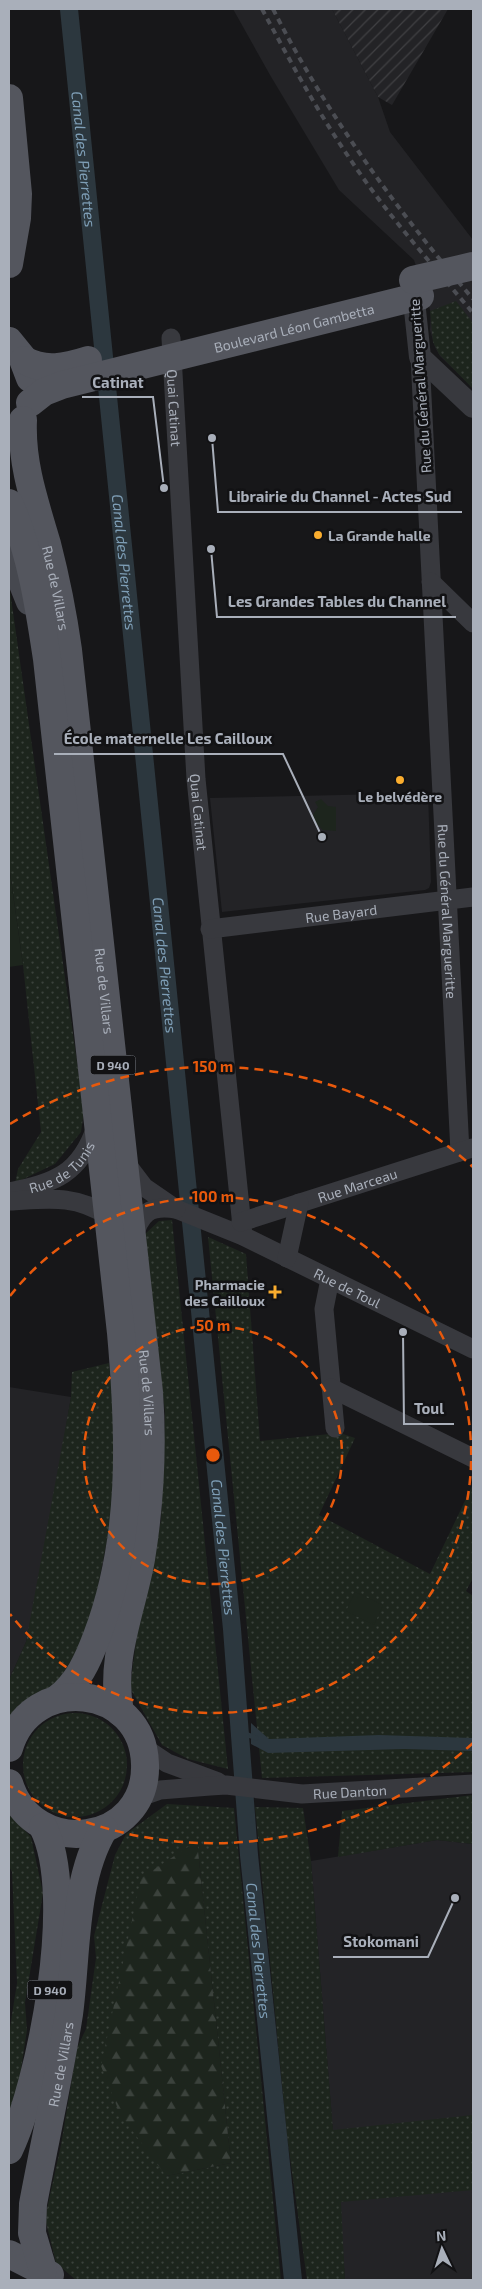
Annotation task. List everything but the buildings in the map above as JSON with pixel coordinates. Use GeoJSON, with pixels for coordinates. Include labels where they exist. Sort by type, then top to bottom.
{"type":"FeatureCollection","features":[{"type":"Feature","properties":{"kind":"main road"},"geometry":{"type":"LineString","coordinates":[[9,98],[18,206],[9,264]]}},
{"type":"Feature","properties":{"kind":"main road"},"geometry":{"type":"LineString","coordinates":[[415,289],[473,266]]}},
{"type":"Feature","properties":{"kind":"main road"},"geometry":{"type":"LineString","coordinates":[[415,289],[473,283]]}},
{"type":"Feature","properties":{"kind":"main road","name":"Boulevard Léon Gambetta"},"geometry":{"type":"LineString","coordinates":[[76,372],[159,350],[415,289]]}},
{"type":"Feature","properties":{"kind":"main road"},"geometry":{"type":"LineString","coordinates":[[16,351],[46,368],[76,372]]}},
{"type":"Feature","properties":{"kind":"main road","name":"Rue de Villars"},"geometry":{"type":"LineString","coordinates":[[16,351],[31,383],[21,420],[27,474],[56,581],[66,635],[130,1169],[132,1240],[149,1392],[151,1457],[148,1509],[140,1560],[116,1668],[116,1688],[120,1712]]}},
{"type":"Feature","properties":{"kind":"main road"},"geometry":{"type":"LineString","coordinates":[[21,420],[50,389],[76,372]]}},
{"type":"Feature","properties":{"kind":"main road","name":"Rue de Villars"},"geometry":{"type":"LineString","coordinates":[[9,503],[24,543],[33,576],[47,659],[128,1413],[126,1499],[116,1569],[101,1625],[81,1671],[68,1690],[57,1699]]}},
{"type":"Feature","properties":{"kind":"main road"},"geometry":{"type":"LineString","coordinates":[[9,552],[32,611],[47,659]]}},
{"type":"Feature","properties":{"kind":"main road"},"geometry":{"type":"LineString","coordinates":[[9,1784],[24,1811],[43,1827],[57,1832],[76,1835],[104,1829],[126,1813],[137,1798],[145,1773],[143,1747],[135,1729],[120,1712],[107,1703],[87,1697],[57,1699],[32,1712],[11,1737]]}},
{"type":"Feature","properties":{"kind":"main road","name":"Rue de Villars"},"geometry":{"type":"LineString","coordinates":[[9,2150],[26,2111],[34,2079],[55,1943],[58,1897],[55,1861],[43,1827]]}},
{"type":"Feature","properties":{"kind":"main road","name":"Rue de Villars"},"geometry":{"type":"LineString","coordinates":[[50,2275],[32,2233],[33,2204],[68,2016],[84,1888],[96,1844],[104,1829]]}},
{"type":"Feature","properties":{"kind":"main road"},"geometry":{"type":"LineString","coordinates":[[9,2254],[50,2275]]}},
{"type":"Feature","properties":{"kind":"street","name":"Rue du Général Margueritte"},"geometry":{"type":"LineString","coordinates":[[415,289],[420,357],[446,901],[467,1150]]}},
{"type":"Feature","properties":{"kind":"street","name":"Quai Catinat"},"geometry":{"type":"LineString","coordinates":[[159,350],[210,929],[242,1229]]}},
{"type":"Feature","properties":{"kind":"street"},"geometry":{"type":"LineString","coordinates":[[420,357],[473,408]]}},
{"type":"Feature","properties":{"kind":"street"},"geometry":{"type":"LineString","coordinates":[[430,582],[473,623]]}},
{"type":"Feature","properties":{"kind":"street","name":"Rue Bayard"},"geometry":{"type":"LineString","coordinates":[[210,929],[473,897]]}},
{"type":"Feature","properties":{"kind":"street","name":"Rue de Tunis"},"geometry":{"type":"LineString","coordinates":[[9,1192],[43,1184],[72,1168],[88,1150],[97,1123]]}},
{"type":"Feature","properties":{"kind":"street","name":"Rue Marceau"},"geometry":{"type":"LineString","coordinates":[[242,1229],[299,1203],[467,1150]]}},
{"type":"Feature","properties":{"kind":"street"},"geometry":{"type":"LineString","coordinates":[[130,1169],[176,1209]]}},
{"type":"Feature","properties":{"kind":"street","name":"Rue de Tunis"},"geometry":{"type":"LineString","coordinates":[[9,1202],[59,1199],[78,1201],[94,1206],[108,1216]]}},
{"type":"Feature","properties":{"kind":"street"},"geometry":{"type":"LineString","coordinates":[[287,1258],[299,1203]]}},
{"type":"Feature","properties":{"kind":"street"},"geometry":{"type":"LineString","coordinates":[[132,1240],[140,1221],[153,1209],[176,1209]]}},
{"type":"Feature","properties":{"kind":"street","name":"Rue de Toul"},"geometry":{"type":"LineString","coordinates":[[176,1209],[220,1227],[242,1229],[287,1258],[473,1349]]}},
{"type":"Feature","properties":{"kind":"street"},"geometry":{"type":"LineString","coordinates":[[330,1279],[324,1309],[335,1428]]}},
{"type":"Feature","properties":{"kind":"street"},"geometry":{"type":"LineString","coordinates":[[331,1388],[473,1458]]}},
{"type":"Feature","properties":{"kind":"street"},"geometry":{"type":"LineString","coordinates":[[143,1747],[167,1763],[226,1785]]}},
{"type":"Feature","properties":{"kind":"street","name":"Rue Danton"},"geometry":{"type":"LineString","coordinates":[[226,1785],[302,1794],[473,1784]]}},
{"type":"Feature","properties":{"kind":"street"},"geometry":{"type":"LineString","coordinates":[[137,1798],[167,1789],[226,1785]]}},
{"type":"Feature","properties":{"kind":"shaded area"},"geometry":{"type":"Polygon","coordinates":[[[233,9],[332,9],[378,97],[390,132],[473,240],[473,388],[440,356],[435,347],[430,330],[431,313],[414,260],[339,190],[233,9]]]}},
{"type":"Feature","properties":{"kind":"shaded area"},"geometry":{"type":"Polygon","coordinates":[[[332,9],[448,9],[392,105],[378,97],[332,9]]]}},
{"type":"Feature","properties":{"kind":"shaded area"},"geometry":{"type":"Polygon","coordinates":[[[428,793],[431,882],[429,888],[425,890],[222,912],[210,798],[428,793]]]}},
{"type":"Feature","properties":{"kind":"shaded area"},"geometry":{"type":"Polygon","coordinates":[[[9,1387],[71,1397],[47,1540],[26,1642],[9,1680],[9,1387]]]}},
{"type":"Feature","properties":{"kind":"shaded area"},"geometry":{"type":"Polygon","coordinates":[[[251,1723],[269,1739],[379,1735],[473,1738],[473,1751],[404,1749],[268,1753],[251,1744],[251,1723]]]}},
{"type":"Feature","properties":{"kind":"shaded area"},"geometry":{"type":"Polygon","coordinates":[[[437,1840],[473,1844],[473,2280],[345,2280],[311,1861],[437,1840]]]}},
{"type":"Feature","properties":{"kind":"green space"},"geometry":{"type":"Polygon","coordinates":[[[456,301],[473,323],[473,389],[439,354],[433,342],[430,311],[456,301]]]}},
{"type":"Feature","properties":{"kind":"green space"},"geometry":{"type":"Polygon","coordinates":[[[9,584],[84,1111],[81,1132],[55,1164],[15,1183],[18,1169],[41,1132],[23,965],[9,865],[9,584]]]}},
{"type":"Feature","properties":{"kind":"green space"},"geometry":{"type":"Polygon","coordinates":[[[321,799],[328,806],[336,807],[336,831],[323,830],[314,821],[313,815],[318,807],[315,802],[321,799]]]}},
{"type":"Feature","properties":{"kind":"green space"},"geometry":{"type":"Polygon","coordinates":[[[9,865],[23,965],[9,967],[9,865]]]}},
{"type":"Feature","properties":{"kind":"green space"},"geometry":{"type":"Polygon","coordinates":[[[172,1220],[228,1769],[188,1759],[162,1745],[130,1688],[137,1634],[161,1520],[165,1412],[144,1235],[159,1221],[172,1220]]]}},
{"type":"Feature","properties":{"kind":"green space"},"geometry":{"type":"Polygon","coordinates":[[[208,1237],[246,1254],[260,1441],[340,1433],[355,1438],[319,1515],[430,1574],[473,1484],[473,1578],[466,1591],[473,1596],[473,1772],[262,1778],[208,1237]]]}},
{"type":"Feature","properties":{"kind":"green space"},"geometry":{"type":"Polygon","coordinates":[[[109,1363],[115,1424],[114,1504],[89,1633],[54,1687],[9,1718],[9,1680],[26,1642],[71,1397],[72,1372],[109,1363]]]}},
{"type":"Feature","properties":{"kind":"green space"},"geometry":{"type":"Polygon","coordinates":[[[355,1592],[383,1605],[374,1625],[346,1611],[355,1592]]]}},
{"type":"Feature","properties":{"kind":"green space"},"geometry":{"type":"Polygon","coordinates":[[[75,1713],[95,1717],[104,1721],[112,1728],[119,1736],[123,1745],[127,1765],[123,1785],[119,1794],[112,1802],[104,1809],[95,1813],[75,1817],[55,1813],[46,1809],[38,1802],[31,1794],[27,1785],[23,1765],[27,1745],[31,1736],[38,1728],[46,1721],[55,1717],[75,1713]]]}},
{"type":"Feature","properties":{"kind":"green space"},"geometry":{"type":"Polygon","coordinates":[[[473,1795],[473,1844],[437,1840],[338,1857],[342,1811],[473,1795]]]}},
{"type":"Feature","properties":{"kind":"green space"},"geometry":{"type":"Polygon","coordinates":[[[167,1804],[234,1808],[281,2280],[76,2280],[56,2263],[45,2218],[61,2145],[77,2048],[86,2029],[96,1958],[94,1936],[115,1855],[126,1834],[167,1804]],[[197,1841],[166,2176],[231,2163],[197,1841]]]}},
{"type":"Feature","properties":{"kind":"green space"},"geometry":{"type":"Polygon","coordinates":[[[255,1807],[303,1808],[311,1861],[333,2130],[473,2115],[473,2190],[341,2202],[345,2280],[307,2280],[287,2136],[255,1807]]]}},
{"type":"Feature","properties":{"kind":"green space"},"geometry":{"type":"Polygon","coordinates":[[[9,1814],[31,1837],[43,1893],[25,2003],[27,2030],[15,2109],[9,2119],[9,2034],[17,1983],[12,1872],[9,1866],[9,1814]]]}},
{"type":"Feature","properties":{"kind":"green space"},"geometry":{"type":"Polygon","coordinates":[[[197,1841],[231,2163],[166,2176],[120,2114],[101,2066],[141,1878],[197,1841]]]}},
{"type":"Feature","properties":{"kind":"waterway","name":"Canal des Pierrettes"},"geometry":{"type":"LineString","coordinates":[[69,9],[232,1629],[249,1855],[293,2280]]}},
{"type":"Feature","properties":{"kind":"waterway"},"geometry":{"type":"LineString","coordinates":[[240,1732],[256,1738]]}},
{"type":"Feature","properties":{"kind":"railway"},"geometry":{"type":"LineString","coordinates":[[262,9],[314,102],[362,177],[408,236],[473,313]]}},
{"type":"Feature","properties":{"kind":"railway"},"geometry":{"type":"LineString","coordinates":[[273,9],[316,86],[364,160],[417,231],[473,299]]}},
{"type":"Feature","properties":{"kind":"place","name":"Librairie du Channel - Actes Sud"},"geometry":{"type":"Point","coordinates":[212,438]}},
{"type":"Feature","properties":{"kind":"place","name":"Catinat"},"geometry":{"type":"Point","coordinates":[164,488]}},
{"type":"Feature","properties":{"kind":"place","name":"La Grande halle"},"geometry":{"type":"Point","coordinates":[318,535]}},
{"type":"Feature","properties":{"kind":"place","name":"Les Grandes Tables du Channel"},"geometry":{"type":"Point","coordinates":[211,549]}},
{"type":"Feature","properties":{"kind":"place","name":"Le belvédère"},"geometry":{"type":"Point","coordinates":[400,780]}},
{"type":"Feature","properties":{"kind":"place","name":"École maternelle Les Cailloux"},"geometry":{"type":"Point","coordinates":[322,837]}},
{"type":"Feature","properties":{"kind":"place","name":"Pharmacie des Cailloux"},"geometry":{"type":"Point","coordinates":[275,1292]}},
{"type":"Feature","properties":{"kind":"place","name":"Toul"},"geometry":{"type":"Point","coordinates":[403,1332]}},
{"type":"Feature","properties":{"kind":"place","name":"Stokomani"},"geometry":{"type":"Point","coordinates":[455,1898]}}]}
